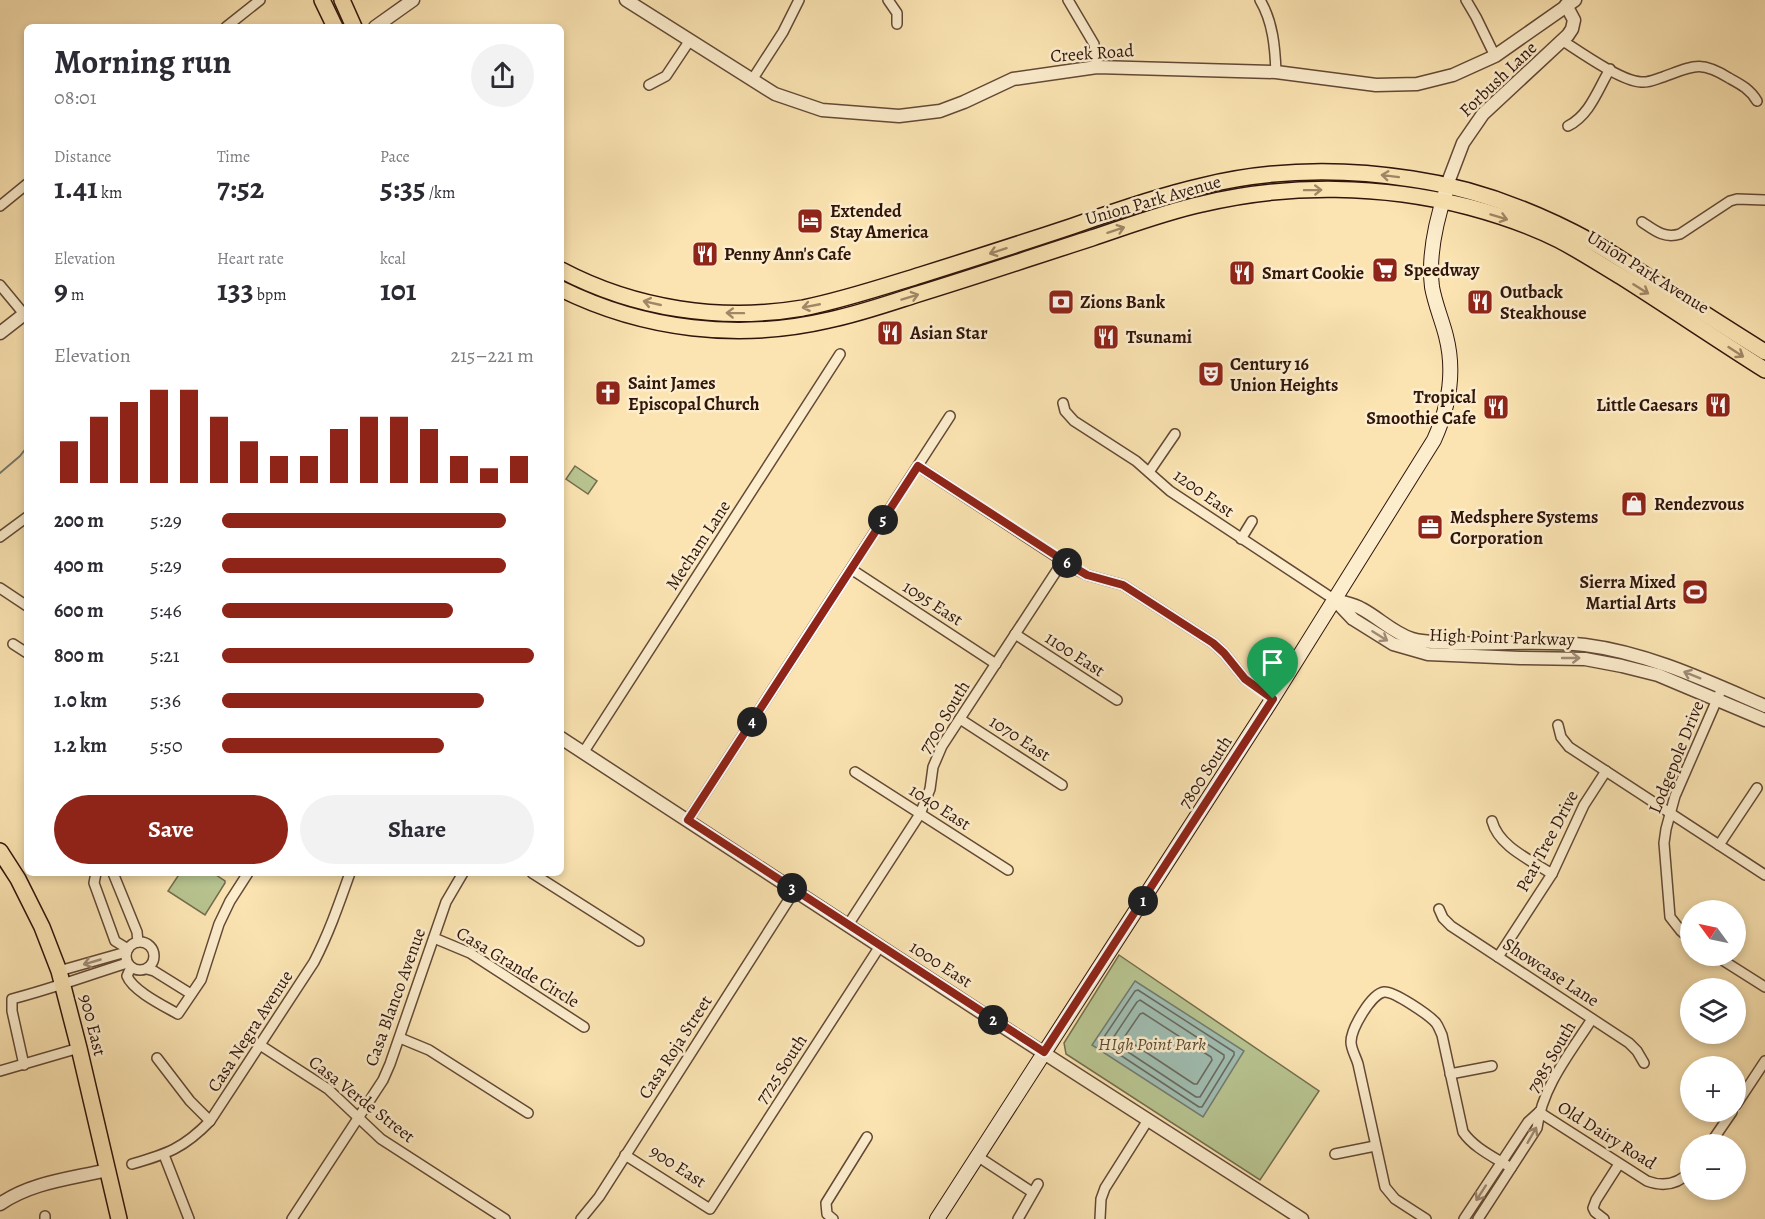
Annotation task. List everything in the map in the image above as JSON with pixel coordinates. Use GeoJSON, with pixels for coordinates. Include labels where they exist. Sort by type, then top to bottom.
{"type":"FeatureCollection","features":[{"type":"Feature","properties":{"kind":"main road"},"geometry":{"type":"LineString","coordinates":[[322,0],[334,24]]}},
{"type":"Feature","properties":{"kind":"main road"},"geometry":{"type":"LineString","coordinates":[[342,0],[353,24]]}},
{"type":"Feature","properties":{"kind":"main road","name":"Union Park Avenue"},"geometry":{"type":"LineString","coordinates":[[564,271],[607,290],[668,307],[709,313],[771,312],[822,304],[857,294],[1167,195],[1222,181],[1281,173],[1379,174],[1447,185],[1516,206],[1555,223],[1604,249],[1765,352]]}},
{"type":"Feature","properties":{"kind":"main road","name":"7800 South"},"geometry":{"type":"LineString","coordinates":[[937,1219],[1273,699],[1429,450],[1443,417],[1449,393],[1450,361],[1447,339],[1434,295],[1431,269],[1433,242],[1447,185]]}},
{"type":"Feature","properties":{"kind":"main road","name":"Union Park Avenue"},"geometry":{"type":"LineString","coordinates":[[564,290],[619,313],[663,324],[725,331],[775,329],[808,325],[854,314],[1167,213],[1226,199],[1270,192],[1331,190],[1393,194],[1470,208],[1508,219],[1559,240],[1649,294],[1765,370]]}},
{"type":"Feature","properties":{"kind":"main road"},"geometry":{"type":"LineString","coordinates":[[1559,240],[1563,237],[1568,238],[1586,246],[1604,249]]}},
{"type":"Feature","properties":{"kind":"main road","name":"900 East"},"geometry":{"type":"LineString","coordinates":[[0,850],[22,876],[61,977],[119,1219]]}},
{"type":"Feature","properties":{"kind":"street"},"geometry":{"type":"LineString","coordinates":[[230,24],[260,0]]}},
{"type":"Feature","properties":{"kind":"street"},"geometry":{"type":"LineString","coordinates":[[379,24],[413,0]]}},
{"type":"Feature","properties":{"kind":"street","name":"Creek Road"},"geometry":{"type":"LineString","coordinates":[[626,0],[775,94],[810,107],[850,113],[899,116],[940,111],[1013,79],[1097,67],[1276,72],[1376,85],[1417,84],[1453,75],[1495,56],[1570,2]]}},
{"type":"Feature","properties":{"kind":"street"},"geometry":{"type":"LineString","coordinates":[[752,80],[783,32],[799,0]]}},
{"type":"Feature","properties":{"kind":"street"},"geometry":{"type":"LineString","coordinates":[[888,0],[897,13],[897,24]]}},
{"type":"Feature","properties":{"kind":"street"},"geometry":{"type":"LineString","coordinates":[[1068,0],[1091,37],[1097,67]]}},
{"type":"Feature","properties":{"kind":"street"},"geometry":{"type":"LineString","coordinates":[[1260,0],[1271,26],[1276,55],[1276,72]]}},
{"type":"Feature","properties":{"kind":"street"},"geometry":{"type":"LineString","coordinates":[[1466,0],[1495,56]]}},
{"type":"Feature","properties":{"kind":"street","name":"Forbush Lane"},"geometry":{"type":"LineString","coordinates":[[1447,185],[1470,130],[1483,114],[1563,41],[1572,29],[1574,20],[1570,2]]}},
{"type":"Feature","properties":{"kind":"street"},"geometry":{"type":"LineString","coordinates":[[649,85],[666,76],[690,40]]}},
{"type":"Feature","properties":{"kind":"street"},"geometry":{"type":"LineString","coordinates":[[1563,41],[1631,80],[1647,82],[1690,67],[1710,67],[1746,88],[1757,101]]}},
{"type":"Feature","properties":{"kind":"street"},"geometry":{"type":"LineString","coordinates":[[1568,126],[1585,114],[1610,69]]}},
{"type":"Feature","properties":{"kind":"street"},"geometry":{"type":"LineString","coordinates":[[0,206],[24,186]]}},
{"type":"Feature","properties":{"kind":"street"},"geometry":{"type":"LineString","coordinates":[[1642,222],[1666,236],[1680,234],[1730,201],[1765,200]]}},
{"type":"Feature","properties":{"kind":"street"},"geometry":{"type":"LineString","coordinates":[[0,285],[24,312]]}},
{"type":"Feature","properties":{"kind":"street"},"geometry":{"type":"LineString","coordinates":[[0,333],[24,315]]}},
{"type":"Feature","properties":{"kind":"street","name":"Mecham Lane"},"geometry":{"type":"LineString","coordinates":[[583,753],[840,354]]}},
{"type":"Feature","properties":{"kind":"street","name":"1200 East"},"geometry":{"type":"LineString","coordinates":[[1063,403],[1065,411],[1074,421],[1136,461],[1170,491],[1335,600]]}},
{"type":"Feature","properties":{"kind":"street"},"geometry":{"type":"LineString","coordinates":[[688,820],[950,416]]}},
{"type":"Feature","properties":{"kind":"street"},"geometry":{"type":"LineString","coordinates":[[1149,472],[1175,434]]}},
{"type":"Feature","properties":{"kind":"street"},"geometry":{"type":"LineString","coordinates":[[918,466],[1063,561],[1087,575],[1123,585],[1213,643],[1245,679],[1273,699]]}},
{"type":"Feature","properties":{"kind":"street"},"geometry":{"type":"LineString","coordinates":[[0,537],[24,519]]}},
{"type":"Feature","properties":{"kind":"street"},"geometry":{"type":"LineString","coordinates":[[1241,538],[1252,521]]}},
{"type":"Feature","properties":{"kind":"street","name":"7700 South"},"geometry":{"type":"LineString","coordinates":[[848,925],[920,814],[930,789],[937,756],[1063,561]]}},
{"type":"Feature","properties":{"kind":"street","name":"1095 East"},"geometry":{"type":"LineString","coordinates":[[851,569],[996,664]]}},
{"type":"Feature","properties":{"kind":"street"},"geometry":{"type":"LineString","coordinates":[[0,588],[24,604]]}},
{"type":"Feature","properties":{"kind":"street","name":"High Point Parkway"},"geometry":{"type":"LineString","coordinates":[[1335,600],[1353,619],[1393,644],[1428,654],[1585,658],[1658,675],[1765,706]]}},
{"type":"Feature","properties":{"kind":"street","name":"1100 East"},"geometry":{"type":"LineString","coordinates":[[1015,634],[1117,700]]}},
{"type":"Feature","properties":{"kind":"street"},"geometry":{"type":"LineString","coordinates":[[13,644],[24,651]]}},
{"type":"Feature","properties":{"kind":"street","name":"High Point Parkway"},"geometry":{"type":"LineString","coordinates":[[1719,693],[1765,720]]}},
{"type":"Feature","properties":{"kind":"street","name":"Lodgepole Drive"},"geometry":{"type":"LineString","coordinates":[[1680,931],[1674,924],[1669,909],[1664,843],[1670,812],[1719,693]]}},
{"type":"Feature","properties":{"kind":"street","name":"1070 East"},"geometry":{"type":"LineString","coordinates":[[960,719],[1062,785]]}},
{"type":"Feature","properties":{"kind":"street"},"geometry":{"type":"LineString","coordinates":[[1558,725],[1561,737],[1569,747],[1765,875]]}},
{"type":"Feature","properties":{"kind":"street","name":"1000 East"},"geometry":{"type":"LineString","coordinates":[[564,740],[1302,1219]]}},
{"type":"Feature","properties":{"kind":"street","name":"Pear Tree Drive"},"geometry":{"type":"LineString","coordinates":[[1498,957],[1552,874],[1584,805],[1606,771]]}},
{"type":"Feature","properties":{"kind":"street","name":"1040 East"},"geometry":{"type":"LineString","coordinates":[[855,772],[1008,870]]}},
{"type":"Feature","properties":{"kind":"street"},"geometry":{"type":"LineString","coordinates":[[1719,845],[1756,788]]}},
{"type":"Feature","properties":{"kind":"street"},"geometry":{"type":"LineString","coordinates":[[1492,821],[1495,831],[1503,842],[1552,874]]}},
{"type":"Feature","properties":{"kind":"street"},"geometry":{"type":"LineString","coordinates":[[95,876],[94,883],[115,941],[127,951],[129,981],[178,1014],[201,980],[219,924],[239,884],[246,876]]}},
{"type":"Feature","properties":{"kind":"street"},"geometry":{"type":"LineString","coordinates":[[114,876],[137,932],[138,942]]}},
{"type":"Feature","properties":{"kind":"street","name":"Casa Negra Avenue"},"geometry":{"type":"LineString","coordinates":[[132,1164],[164,1155],[187,1143],[210,1121],[314,962],[337,912],[349,876]]}},
{"type":"Feature","properties":{"kind":"street","name":"Casa Blanco Avenue"},"geometry":{"type":"LineString","coordinates":[[292,1219],[382,1080],[400,1038],[446,902],[461,876]]}},
{"type":"Feature","properties":{"kind":"street"},"geometry":{"type":"LineString","coordinates":[[537,876],[639,941]]}},
{"type":"Feature","properties":{"kind":"street","name":"Casa Roja Street"},"geometry":{"type":"LineString","coordinates":[[581,1219],[599,1197],[795,890]]}},
{"type":"Feature","properties":{"kind":"street","name":"Showcase Lane"},"geometry":{"type":"LineString","coordinates":[[1439,909],[1443,918],[1451,926],[1629,1043],[1644,1063]]}},
{"type":"Feature","properties":{"kind":"street","name":"Casa Grande Circle"},"geometry":{"type":"LineString","coordinates":[[434,938],[470,953],[584,1027]]}},
{"type":"Feature","properties":{"kind":"street"},"geometry":{"type":"LineString","coordinates":[[24,1065],[12,1011],[12,999],[44,991],[61,977],[127,951],[138,942],[149,945],[154,954],[151,965],[147,969]]}},
{"type":"Feature","properties":{"kind":"street","name":"7725 South"},"geometry":{"type":"LineString","coordinates":[[710,1209],[880,946]]}},
{"type":"Feature","properties":{"kind":"street"},"geometry":{"type":"LineString","coordinates":[[61,977],[129,965],[136,970],[154,971],[191,994]]}},
{"type":"Feature","properties":{"kind":"street"},"geometry":{"type":"LineString","coordinates":[[1732,966],[1765,987]]}},
{"type":"Feature","properties":{"kind":"street"},"geometry":{"type":"LineString","coordinates":[[1426,1219],[1389,1193],[1382,1179],[1358,1064],[1351,1044],[1356,1025],[1374,998],[1383,992],[1396,995],[1435,1022],[1442,1035],[1463,1132],[1475,1146],[1511,1168]]}},
{"type":"Feature","properties":{"kind":"street","name":"7985 South"},"geometry":{"type":"LineString","coordinates":[[1539,1112],[1553,1079],[1592,1019]]}},
{"type":"Feature","properties":{"kind":"street"},"geometry":{"type":"LineString","coordinates":[[400,1038],[429,1050],[528,1113]]}},
{"type":"Feature","properties":{"kind":"street","name":"Casa Verde Street"},"geometry":{"type":"LineString","coordinates":[[260,1045],[328,1089],[381,1139],[505,1219]]}},
{"type":"Feature","properties":{"kind":"street"},"geometry":{"type":"LineString","coordinates":[[0,1071],[79,1048]]}},
{"type":"Feature","properties":{"kind":"street"},"geometry":{"type":"LineString","coordinates":[[157,1058],[190,1101],[210,1121]]}},
{"type":"Feature","properties":{"kind":"street"},"geometry":{"type":"LineString","coordinates":[[1746,1090],[1765,1061]]}},
{"type":"Feature","properties":{"kind":"street"},"geometry":{"type":"LineString","coordinates":[[1450,1074],[1492,1066]]}},
{"type":"Feature","properties":{"kind":"street","name":"Old Dairy Road"},"geometry":{"type":"LineString","coordinates":[[1464,1219],[1528,1122],[1539,1112]]}},
{"type":"Feature","properties":{"kind":"street","name":"Old Dairy Road"},"geometry":{"type":"LineString","coordinates":[[1539,1112],[1647,1181],[1656,1184],[1680,1180]]}},
{"type":"Feature","properties":{"kind":"street","name":"Old Dairy Road"},"geometry":{"type":"LineString","coordinates":[[1478,1219],[1537,1128],[1539,1112]]}},
{"type":"Feature","properties":{"kind":"street"},"geometry":{"type":"LineString","coordinates":[[1100,1219],[1101,1199],[1105,1188],[1148,1120]]}},
{"type":"Feature","properties":{"kind":"street"},"geometry":{"type":"LineString","coordinates":[[833,1219],[827,1214],[826,1203],[867,1137]]}},
{"type":"Feature","properties":{"kind":"street"},"geometry":{"type":"LineString","coordinates":[[1335,1154],[1375,1146]]}},
{"type":"Feature","properties":{"kind":"street"},"geometry":{"type":"LineString","coordinates":[[164,1155],[189,1219]]}},
{"type":"Feature","properties":{"kind":"street","name":"900 East"},"geometry":{"type":"LineString","coordinates":[[625,1155],[710,1209]]}},
{"type":"Feature","properties":{"kind":"street"},"geometry":{"type":"LineString","coordinates":[[977,1156],[1035,1188],[1018,1219]]}},
{"type":"Feature","properties":{"kind":"street"},"geometry":{"type":"LineString","coordinates":[[1604,1219],[1595,1212],[1594,1204],[1619,1164]]}},
{"type":"Feature","properties":{"kind":"street"},"geometry":{"type":"LineString","coordinates":[[0,1204],[26,1189],[107,1170]]}},
{"type":"Feature","properties":{"kind":"green space"},"geometry":{"type":"Polygon","coordinates":[[[575,466],[597,481],[588,494],[566,479],[575,466]]]}},
{"type":"Feature","properties":{"kind":"green space"},"geometry":{"type":"Polygon","coordinates":[[[178,876],[218,876],[225,881],[205,915],[168,891],[178,876]]]}},
{"type":"Feature","properties":{"kind":"green space","name":"HIgh Point Park"},"geometry":{"type":"Polygon","coordinates":[[[1119,955],[1319,1091],[1260,1180],[1066,1054],[1064,1043],[1119,955]]]}},
{"type":"Feature","properties":{"kind":"water"},"geometry":{"type":"Polygon","coordinates":[[[1135,981],[1244,1051],[1203,1117],[1092,1045],[1135,981]]]}},
{"type":"Feature","properties":{"kind":"waterway"},"geometry":{"type":"LineString","coordinates":[[0,473],[24,451]]}},
{"type":"Feature","properties":{"kind":"place","name":"Extended Stay America"},"geometry":{"type":"Point","coordinates":[810,221]}},
{"type":"Feature","properties":{"kind":"place","name":"Penny Ann's Cafe"},"geometry":{"type":"Point","coordinates":[705,254]}},
{"type":"Feature","properties":{"kind":"place","name":"Speedway"},"geometry":{"type":"Point","coordinates":[1385,270]}},
{"type":"Feature","properties":{"kind":"place","name":"Smart Cookie"},"geometry":{"type":"Point","coordinates":[1242,273]}},
{"type":"Feature","properties":{"kind":"place","name":"Zions Bank"},"geometry":{"type":"Point","coordinates":[1061,302]}},
{"type":"Feature","properties":{"kind":"place","name":"Outback Steakhouse"},"geometry":{"type":"Point","coordinates":[1480,302]}},
{"type":"Feature","properties":{"kind":"place","name":"Asian Star"},"geometry":{"type":"Point","coordinates":[890,333]}},
{"type":"Feature","properties":{"kind":"place","name":"Tsunami"},"geometry":{"type":"Point","coordinates":[1106,337]}},
{"type":"Feature","properties":{"kind":"place","name":"Century 16 Union Heights"},"geometry":{"type":"Point","coordinates":[1211,374]}},
{"type":"Feature","properties":{"kind":"place","name":"Saint James Episcopal Church"},"geometry":{"type":"Point","coordinates":[608,393]}},
{"type":"Feature","properties":{"kind":"place","name":"Little Caesars"},"geometry":{"type":"Point","coordinates":[1718,405]}},
{"type":"Feature","properties":{"kind":"place","name":"Tropical Smoothie Cafe"},"geometry":{"type":"Point","coordinates":[1496,407]}},
{"type":"Feature","properties":{"kind":"place","name":"Rendezvous"},"geometry":{"type":"Point","coordinates":[1634,504]}},
{"type":"Feature","properties":{"kind":"place","name":"Medsphere Systems Corporation"},"geometry":{"type":"Point","coordinates":[1430,527]}},
{"type":"Feature","properties":{"kind":"place","name":"Sierra Mixed Martial Arts"},"geometry":{"type":"Point","coordinates":[1695,592]}},
{"type":"Feature","properties":{"kind":"route"},"geometry":{"type":"LineString","coordinates":[[918,466],[1075,568],[1087,575],[1123,585],[1213,643],[1219,647],[1245,679],[1273,699],[1044,1052],[688,820],[918,466]]}}]}
